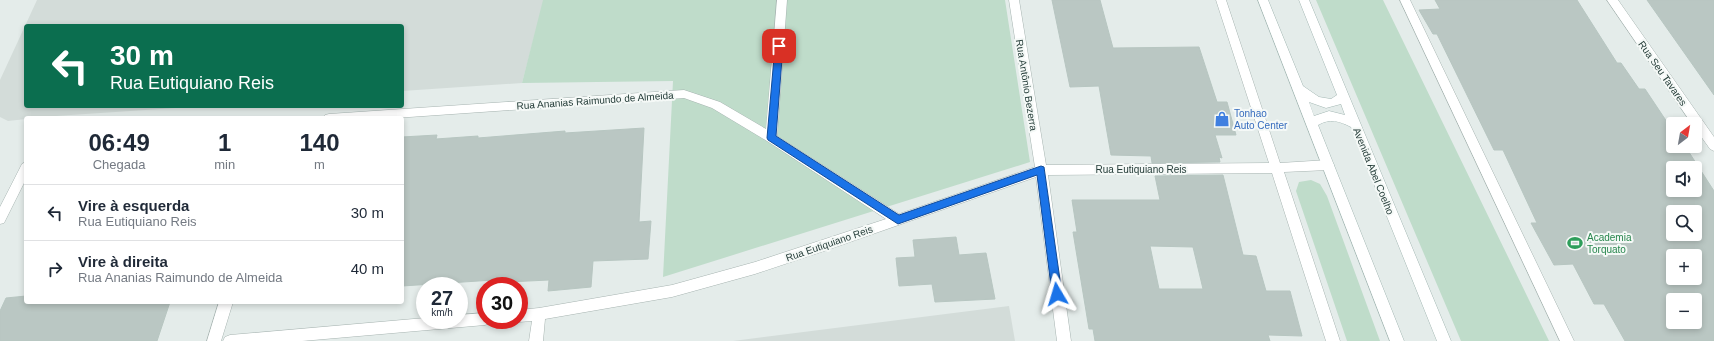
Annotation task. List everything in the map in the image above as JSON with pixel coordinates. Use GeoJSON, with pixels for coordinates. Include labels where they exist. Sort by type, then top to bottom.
{"type":"FeatureCollection","features":[{"type":"Feature","properties":{"kind":"street"},"geometry":{"type":"LineString","coordinates":[[772,138],[782,0]]}},
{"type":"Feature","properties":{"kind":"street","name":"Rua Antônio Bezerra"},"geometry":{"type":"LineString","coordinates":[[1014,0],[1041,170],[1064,341]]}},
{"type":"Feature","properties":{"kind":"street"},"geometry":{"type":"LineString","coordinates":[[1221,0],[1333,341]]}},
{"type":"Feature","properties":{"kind":"street"},"geometry":{"type":"LineString","coordinates":[[1263,0],[1397,341]]}},
{"type":"Feature","properties":{"kind":"street","name":"Avenida Abel Coelho"},"geometry":{"type":"LineString","coordinates":[[1304,0],[1444,341]]}},
{"type":"Feature","properties":{"kind":"street"},"geometry":{"type":"LineString","coordinates":[[1405,0],[1567,341]]}},
{"type":"Feature","properties":{"kind":"street","name":"Rua Seu Tavares"},"geometry":{"type":"LineString","coordinates":[[1612,0],[1714,146]]}},
{"type":"Feature","properties":{"kind":"street"},"geometry":{"type":"LineString","coordinates":[[1298,89],[1312,99],[1327,104],[1338,102],[1343,96]]}},
{"type":"Feature","properties":{"kind":"street","name":"Rua Ananias Raimundo de Almeida"},"geometry":{"type":"LineString","coordinates":[[359,116],[684,94],[716,105],[772,138],[898,220]]}},
{"type":"Feature","properties":{"kind":"street"},"geometry":{"type":"LineString","coordinates":[[1311,123],[1322,116],[1328,115],[1342,118],[1356,125]]}},
{"type":"Feature","properties":{"kind":"street","name":"Rua Eutiquiano Reis"},"geometry":{"type":"LineString","coordinates":[[528,315],[672,291],[755,268],[827,245],[1041,170],[1275,168],[1328,165]]}},
{"type":"Feature","properties":{"kind":"street"},"geometry":{"type":"LineString","coordinates":[[0,219],[24,171]]}},
{"type":"Feature","properties":{"kind":"street"},"geometry":{"type":"LineString","coordinates":[[214,341],[225,304]]}},
{"type":"Feature","properties":{"kind":"street"},"geometry":{"type":"LineString","coordinates":[[536,341],[539,314]]}},
{"type":"Feature","properties":{"kind":"street"},"geometry":{"type":"LineString","coordinates":[[230,341],[476,320]]}},
{"type":"Feature","properties":{"kind":"shaded area"},"geometry":{"type":"Polygon","coordinates":[[[37,0],[544,0],[522,83],[404,91],[404,24],[26,24],[37,0]]]}},
{"type":"Feature","properties":{"kind":"shaded area"},"geometry":{"type":"Polygon","coordinates":[[[24,28],[24,108],[175,108],[56,116],[24,116],[24,119],[8,121],[0,117],[0,80],[24,28]]]}},
{"type":"Feature","properties":{"kind":"shaded area"},"geometry":{"type":"Polygon","coordinates":[[[1009,306],[1015,341],[733,341],[1009,306]]]}},
{"type":"Feature","properties":{"kind":"green space"},"geometry":{"type":"Polygon","coordinates":[[[543,0],[1005,0],[1030,162],[663,277],[673,81],[522,83],[543,0]]]}},
{"type":"Feature","properties":{"kind":"green space"},"geometry":{"type":"Polygon","coordinates":[[[1316,0],[1383,0],[1549,341],[1461,341],[1316,0]]]}},
{"type":"Feature","properties":{"kind":"green space"},"geometry":{"type":"Polygon","coordinates":[[[1311,180],[1320,184],[1327,196],[1380,341],[1347,341],[1296,191],[1299,182],[1311,180]]]}},
{"type":"Feature","properties":{"kind":"building"},"geometry":{"type":"Polygon","coordinates":[[[1052,0],[1100,0],[1113,48],[1199,47],[1217,102],[1227,102],[1236,135],[1215,135],[1222,158],[1219,157],[1220,162],[1152,163],[1151,156],[1111,155],[1099,86],[1070,87],[1052,0]]]}},
{"type":"Feature","properties":{"kind":"building"},"geometry":{"type":"Polygon","coordinates":[[[1435,0],[1577,0],[1617,63],[1621,63],[1639,89],[1645,89],[1666,120],[1666,153],[1690,153],[1695,161],[1666,161],[1666,197],[1702,197],[1702,172],[1714,191],[1714,341],[1625,341],[1604,304],[1594,304],[1573,264],[1554,265],[1531,223],[1537,223],[1503,150],[1494,150],[1437,34],[1433,34],[1419,10],[1440,9],[1435,0]]]}},
{"type":"Feature","properties":{"kind":"building"},"geometry":{"type":"Polygon","coordinates":[[[1647,0],[1714,0],[1714,95],[1647,0]]]}},
{"type":"Feature","properties":{"kind":"building"},"geometry":{"type":"Polygon","coordinates":[[[644,128],[639,222],[651,221],[648,259],[593,261],[591,287],[548,291],[549,280],[528,281],[528,277],[476,277],[476,281],[468,282],[468,277],[416,277],[416,285],[404,286],[404,137],[437,135],[436,139],[478,136],[478,138],[565,131],[565,133],[644,128]]]}},
{"type":"Feature","properties":{"kind":"building"},"geometry":{"type":"Polygon","coordinates":[[[1223,175],[1243,255],[1256,256],[1266,291],[1290,291],[1302,336],[1268,335],[1270,341],[1095,341],[1093,329],[1089,329],[1073,232],[1077,232],[1072,200],[1160,200],[1155,176],[1223,175]],[[1150,246],[1159,289],[1203,289],[1193,247],[1150,246]]]}},
{"type":"Feature","properties":{"kind":"building"},"geometry":{"type":"Polygon","coordinates":[[[956,237],[959,255],[986,253],[995,299],[935,302],[932,284],[899,286],[896,258],[915,257],[913,240],[956,237]]]}},
{"type":"Feature","properties":{"kind":"building"},"geometry":{"type":"Polygon","coordinates":[[[24,296],[24,304],[169,304],[157,341],[0,341],[0,311],[6,298],[24,296]]]}},
{"type":"Feature","properties":{"kind":"place","name":"Tonhao Auto Center"},"geometry":{"type":"Point","coordinates":[1222,119]}},
{"type":"Feature","properties":{"kind":"place","name":"Academia Torquato"},"geometry":{"type":"Point","coordinates":[1575,243]}},
{"type":"Feature","properties":{"kind":"route"},"geometry":{"type":"LineString","coordinates":[[779,46],[772,138],[898,220],[1041,170],[1057,294]]}}]}
